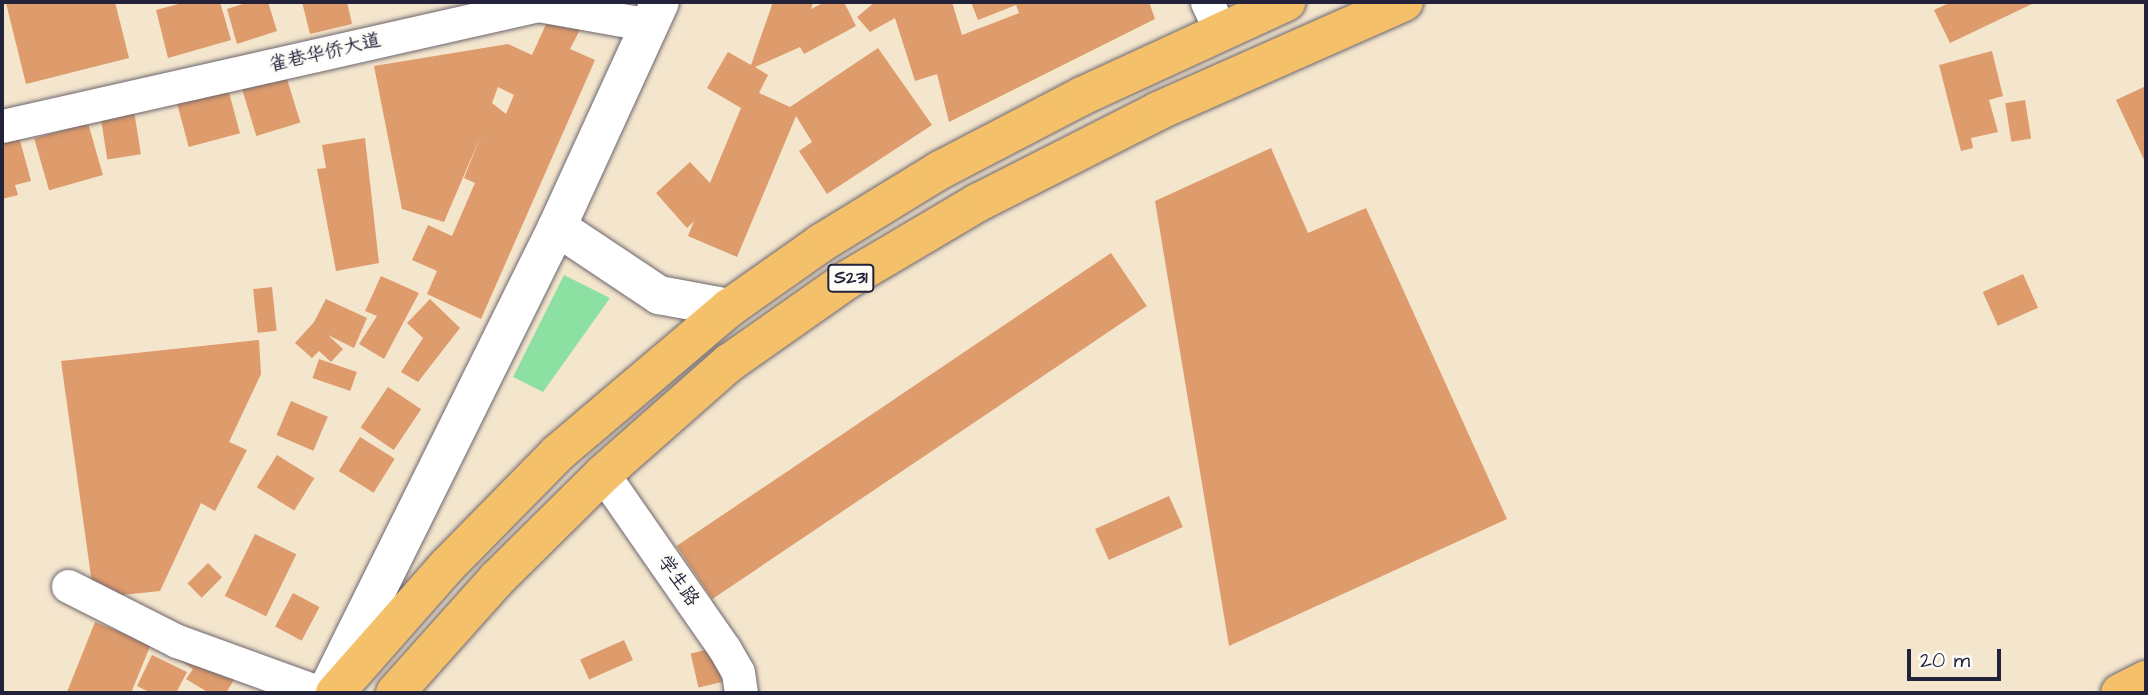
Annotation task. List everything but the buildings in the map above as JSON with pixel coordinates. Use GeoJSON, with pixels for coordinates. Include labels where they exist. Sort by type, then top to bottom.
{"type":"FeatureCollection","features":[{"type":"Feature","properties":{"kind":"main road","name":"S231"},"geometry":{"type":"LineString","coordinates":[[335,693],[446,567],[558,453],[729,308],[821,243],[940,170],[1082,96],[1214,17],[1286,2]]}},
{"type":"Feature","properties":{"kind":"main road","name":"S231"},"geometry":{"type":"LineString","coordinates":[[395,693],[497,579],[603,474],[729,363],[847,280],[979,202],[1158,111],[1404,2]]}},
{"type":"Feature","properties":{"kind":"main road"},"geometry":{"type":"LineString","coordinates":[[2120,693],[2146,680]]}},
{"type":"Feature","properties":{"kind":"street","name":"雀巷华侨大道"},"geometry":{"type":"LineString","coordinates":[[2,126],[538,5],[655,13]]}},
{"type":"Feature","properties":{"kind":"street"},"geometry":{"type":"LineString","coordinates":[[326,693],[557,227],[655,13]]}},
{"type":"Feature","properties":{"kind":"street"},"geometry":{"type":"LineString","coordinates":[[557,227],[659,295],[729,308]]}},
{"type":"Feature","properties":{"kind":"street","name":"学生路"},"geometry":{"type":"LineString","coordinates":[[603,474],[724,648],[738,672],[741,693]]}},
{"type":"Feature","properties":{"kind":"street"},"geometry":{"type":"LineString","coordinates":[[68,586],[177,641],[321,693]]}},
{"type":"Feature","properties":{"kind":"green space"},"geometry":{"type":"Polygon","coordinates":[[[564,275],[610,298],[543,392],[513,377],[564,275]]]}}]}
